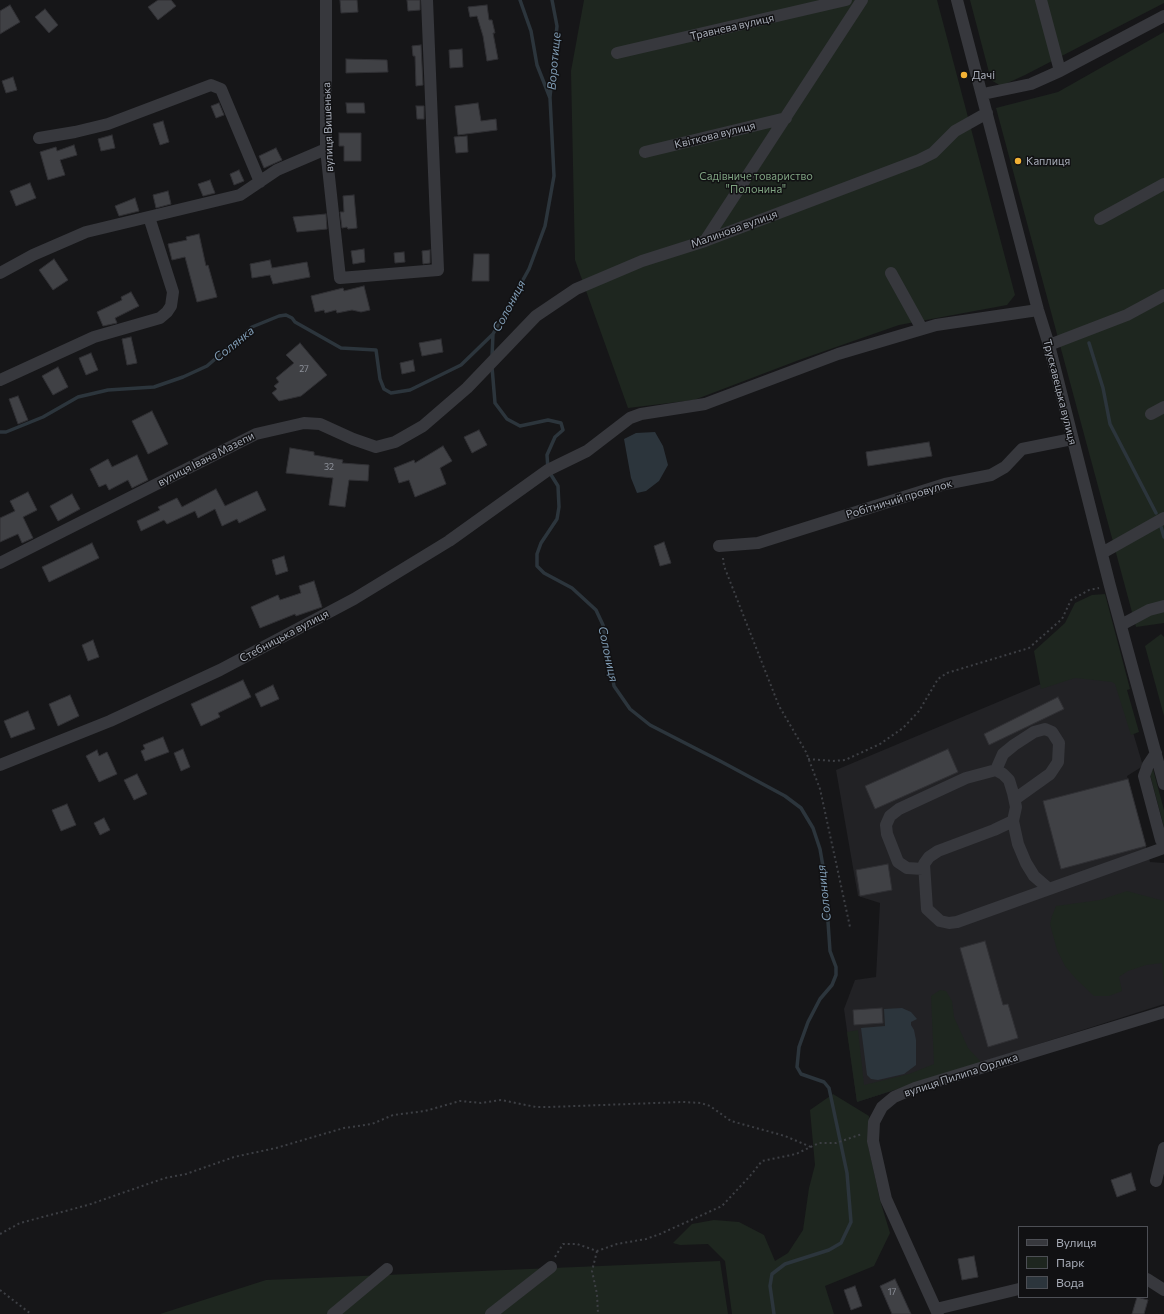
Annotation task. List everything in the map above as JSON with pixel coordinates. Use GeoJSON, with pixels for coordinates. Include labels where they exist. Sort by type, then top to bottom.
{"type":"FeatureCollection","features":[{"type":"Feature","properties":{"kind":"street","name":"вулиця Вишенька"},"geometry":{"type":"LineString","coordinates":[[326,0],[326,149],[340,278],[438,270],[427,0]]}},
{"type":"Feature","properties":{"kind":"street","name":"Травнева вулиця"},"geometry":{"type":"LineString","coordinates":[[617,53],[846,0]]}},
{"type":"Feature","properties":{"kind":"street"},"geometry":{"type":"LineString","coordinates":[[705,241],[862,0]]}},
{"type":"Feature","properties":{"kind":"street","name":"Трускавецька вулиця"},"geometry":{"type":"LineString","coordinates":[[958,0],[1038,310],[1049,345],[1110,586],[1164,784]]}},
{"type":"Feature","properties":{"kind":"street"},"geometry":{"type":"LineString","coordinates":[[1041,0],[1060,71]]}},
{"type":"Feature","properties":{"kind":"street"},"geometry":{"type":"LineString","coordinates":[[983,94],[1031,84],[1060,71],[1164,16]]}},
{"type":"Feature","properties":{"kind":"street"},"geometry":{"type":"LineString","coordinates":[[39,138],[75,132],[108,124],[212,85],[221,89],[260,182]]}},
{"type":"Feature","properties":{"kind":"street","name":"Малинова вулиця"},"geometry":{"type":"LineString","coordinates":[[492,363],[536,316],[576,289],[642,261],[705,241],[919,160],[933,153],[955,131],[987,113]]}},
{"type":"Feature","properties":{"kind":"street","name":"Квіткова вулиця"},"geometry":{"type":"LineString","coordinates":[[645,152],[786,118]]}},
{"type":"Feature","properties":{"kind":"street"},"geometry":{"type":"LineString","coordinates":[[0,273],[33,254],[86,232],[240,195],[277,170],[326,149]]}},
{"type":"Feature","properties":{"kind":"street"},"geometry":{"type":"LineString","coordinates":[[1100,219],[1164,184]]}},
{"type":"Feature","properties":{"kind":"street"},"geometry":{"type":"LineString","coordinates":[[0,380],[94,337],[160,318],[167,312],[171,306],[173,292],[150,217]]}},
{"type":"Feature","properties":{"kind":"street"},"geometry":{"type":"LineString","coordinates":[[891,273],[922,329]]}},
{"type":"Feature","properties":{"kind":"street"},"geometry":{"type":"LineString","coordinates":[[1049,345],[1127,315],[1164,295]]}},
{"type":"Feature","properties":{"kind":"street","name":"Стебницька вулиця"},"geometry":{"type":"LineString","coordinates":[[0,765],[110,722],[220,670],[354,600],[449,541],[548,470],[587,450],[636,416],[705,404],[838,354],[936,325],[1038,310]]}},
{"type":"Feature","properties":{"kind":"street","name":"вулиця Івана Мазепи"},"geometry":{"type":"LineString","coordinates":[[0,563],[256,434],[304,423],[320,424],[353,439],[376,446],[395,442],[423,426],[492,363]]}},
{"type":"Feature","properties":{"kind":"street"},"geometry":{"type":"LineString","coordinates":[[1151,414],[1164,407]]}},
{"type":"Feature","properties":{"kind":"street","name":"Робітничий провулок"},"geometry":{"type":"LineString","coordinates":[[722,546],[758,542],[945,484],[991,475],[1005,467],[1022,449],[1072,439]]}},
{"type":"Feature","properties":{"kind":"street"},"geometry":{"type":"LineString","coordinates":[[1102,553],[1164,518]]}},
{"type":"Feature","properties":{"kind":"street"},"geometry":{"type":"LineString","coordinates":[[1121,626],[1149,610],[1164,606]]}},
{"type":"Feature","properties":{"kind":"street"},"geometry":{"type":"LineString","coordinates":[[996,770],[1003,754],[1014,745],[1034,732],[1045,729],[1052,732],[1059,743],[1058,762],[1050,774],[1015,799]]}},
{"type":"Feature","properties":{"kind":"street"},"geometry":{"type":"LineString","coordinates":[[1156,753],[1148,765],[1144,776],[1161,840],[1164,843]]}},
{"type":"Feature","properties":{"kind":"street"},"geometry":{"type":"LineString","coordinates":[[923,869],[907,868],[898,862],[886,834],[886,825],[890,816],[899,808],[966,778],[996,770],[1009,780],[1016,807],[1013,821],[1018,844],[1026,863],[1034,876],[1049,889]]}},
{"type":"Feature","properties":{"kind":"street"},"geometry":{"type":"LineString","coordinates":[[1013,821],[994,830],[938,851],[929,857],[924,864],[923,869],[927,909],[934,917],[949,923],[957,922],[1164,848]]}},
{"type":"Feature","properties":{"kind":"street","name":"вулиця Пилипа Орлика"},"geometry":{"type":"LineString","coordinates":[[937,1311],[886,1199],[873,1141],[874,1122],[882,1107],[894,1097],[915,1088],[1164,1012]]}},
{"type":"Feature","properties":{"kind":"street"},"geometry":{"type":"LineString","coordinates":[[1156,1181],[1164,1148]]}},
{"type":"Feature","properties":{"kind":"street"},"geometry":{"type":"LineString","coordinates":[[491,1314],[550,1267]]}},
{"type":"Feature","properties":{"kind":"street"},"geometry":{"type":"LineString","coordinates":[[333,1314],[387,1269]]}},
{"type":"Feature","properties":{"kind":"street"},"geometry":{"type":"LineString","coordinates":[[1148,1280],[1164,1290]]}},
{"type":"Feature","properties":{"kind":"street"},"geometry":{"type":"LineString","coordinates":[[937,1311],[1018,1289]]}},
{"type":"Feature","properties":{"kind":"path"},"geometry":{"type":"LineString","coordinates":[[722,546],[727,573],[780,706],[808,759],[820,790],[850,927]]}},
{"type":"Feature","properties":{"kind":"path"},"geometry":{"type":"LineString","coordinates":[[808,759],[833,761],[845,760],[880,744],[903,728],[919,711],[938,679],[947,673],[1029,648],[1062,619],[1071,600],[1089,590],[1110,586]]}},
{"type":"Feature","properties":{"kind":"path"},"geometry":{"type":"LineString","coordinates":[[0,1234],[20,1223],[73,1210],[165,1178],[186,1174],[234,1157],[276,1148],[344,1128],[372,1124],[393,1115],[425,1112],[460,1101],[481,1103],[501,1100],[536,1107],[683,1102],[701,1103],[710,1106],[731,1121],[785,1136],[811,1147]]}},
{"type":"Feature","properties":{"kind":"path"},"geometry":{"type":"LineString","coordinates":[[550,1267],[563,1244],[577,1244],[597,1251],[617,1244],[646,1239],[712,1212],[729,1200],[762,1161],[796,1154],[823,1142],[836,1144],[849,1139]]}},
{"type":"Feature","properties":{"kind":"path"},"geometry":{"type":"LineString","coordinates":[[597,1251],[592,1271],[597,1294],[598,1314]]}},
{"type":"Feature","properties":{"kind":"path"},"geometry":{"type":"LineString","coordinates":[[0,1290],[31,1314]]}},
{"type":"Feature","properties":{"kind":"shaded area"},"geometry":{"type":"Polygon","coordinates":[[[1110,655],[1143,766],[1127,776],[1150,862],[1164,863],[1164,1004],[857,1102],[844,1009],[855,980],[876,977],[880,903],[858,896],[836,770],[1110,655]]]}},
{"type":"Feature","properties":{"kind":"green space","name":"Садівниче товариство \"Полонина\""},"geometry":{"type":"Polygon","coordinates":[[[584,0],[937,0],[1015,295],[1007,305],[899,325],[799,360],[694,400],[628,408],[575,260],[571,71],[584,0]]]}},
{"type":"Feature","properties":{"kind":"green space"},"geometry":{"type":"Polygon","coordinates":[[[970,0],[1164,0],[1164,3],[1001,86],[991,80],[970,0]]]}},
{"type":"Feature","properties":{"kind":"green space"},"geometry":{"type":"Polygon","coordinates":[[[1164,32],[1164,623],[1136,627],[996,108],[1058,92],[1164,32]]]}},
{"type":"Feature","properties":{"kind":"green space"},"geometry":{"type":"Polygon","coordinates":[[[1105,594],[1130,689],[1127,690],[1139,732],[1131,735],[1115,684],[1112,682],[1075,678],[1041,689],[1034,651],[1065,623],[1075,603],[1092,595],[1105,594]]]}},
{"type":"Feature","properties":{"kind":"green space"},"geometry":{"type":"Polygon","coordinates":[[[1161,634],[1164,637],[1164,716],[1145,646],[1161,634]]]}},
{"type":"Feature","properties":{"kind":"green space"},"geometry":{"type":"Polygon","coordinates":[[[1153,769],[1164,810],[1164,827],[1149,771],[1153,769]]]}},
{"type":"Feature","properties":{"kind":"green space"},"geometry":{"type":"Polygon","coordinates":[[[1127,891],[1164,901],[1164,986],[1162,963],[1146,965],[1128,971],[1119,977],[1122,991],[1109,996],[1094,996],[1065,966],[1057,950],[1050,924],[1052,916],[1056,906],[1100,900],[1127,891]]]}},
{"type":"Feature","properties":{"kind":"green space"},"geometry":{"type":"Polygon","coordinates":[[[940,990],[946,991],[952,1001],[954,1017],[968,1048],[981,1062],[857,1102],[847,1032],[858,1030],[864,1085],[909,1074],[934,1064],[931,996],[940,990]]]}},
{"type":"Feature","properties":{"kind":"green space"},"geometry":{"type":"Polygon","coordinates":[[[833,1094],[869,1116],[868,1145],[880,1200],[890,1233],[874,1266],[825,1286],[834,1314],[732,1314],[725,1261],[708,1244],[680,1245],[673,1243],[692,1224],[714,1220],[739,1222],[764,1235],[775,1261],[788,1253],[803,1230],[809,1188],[815,1165],[810,1110],[833,1094]]]}},
{"type":"Feature","properties":{"kind":"green space"},"geometry":{"type":"Polygon","coordinates":[[[720,1261],[728,1314],[160,1314],[266,1280],[720,1261]]]}},
{"type":"Feature","properties":{"kind":"water"},"geometry":{"type":"Polygon","coordinates":[[[655,432],[663,446],[668,465],[659,481],[646,491],[637,493],[631,478],[624,439],[636,433],[655,432]]]}},
{"type":"Feature","properties":{"kind":"water"},"geometry":{"type":"Polygon","coordinates":[[[902,1008],[911,1012],[917,1019],[911,1022],[916,1040],[916,1065],[904,1074],[878,1080],[871,1079],[867,1075],[861,1028],[885,1026],[884,1009],[902,1008]]]}},
{"type":"Feature","properties":{"kind":"building"},"geometry":{"type":"Polygon","coordinates":[[[158,0],[171,0],[176,6],[158,20],[148,7],[158,0]]]}},
{"type":"Feature","properties":{"kind":"building"},"geometry":{"type":"Polygon","coordinates":[[[340,0],[357,0],[358,12],[341,13],[340,0]]]}},
{"type":"Feature","properties":{"kind":"building"},"geometry":{"type":"Polygon","coordinates":[[[407,0],[420,0],[420,10],[408,11],[407,0]]]}},
{"type":"Feature","properties":{"kind":"building"},"geometry":{"type":"Polygon","coordinates":[[[10,5],[20,22],[0,34],[0,11],[10,5]]]}},
{"type":"Feature","properties":{"kind":"building"},"geometry":{"type":"Polygon","coordinates":[[[487,5],[489,20],[492,20],[495,33],[493,33],[498,59],[487,61],[483,36],[477,16],[470,17],[468,7],[487,5]]]}},
{"type":"Feature","properties":{"kind":"building"},"geometry":{"type":"Polygon","coordinates":[[[45,9],[58,25],[49,33],[35,17],[45,9]]]}},
{"type":"Feature","properties":{"kind":"building"},"geometry":{"type":"Polygon","coordinates":[[[421,45],[423,85],[416,86],[415,56],[413,56],[412,46],[421,45]]]}},
{"type":"Feature","properties":{"kind":"building"},"geometry":{"type":"Polygon","coordinates":[[[462,49],[463,67],[450,68],[449,50],[462,49]]]}},
{"type":"Feature","properties":{"kind":"building"},"geometry":{"type":"Polygon","coordinates":[[[346,59],[387,60],[388,72],[346,73],[346,59]]]}},
{"type":"Feature","properties":{"kind":"building"},"geometry":{"type":"Polygon","coordinates":[[[13,77],[17,90],[6,93],[2,81],[13,77]]]}},
{"type":"Feature","properties":{"kind":"building"},"geometry":{"type":"Polygon","coordinates":[[[219,103],[224,115],[216,118],[211,106],[219,103]]]}},
{"type":"Feature","properties":{"kind":"building"},"geometry":{"type":"Polygon","coordinates":[[[346,103],[364,103],[365,113],[347,113],[346,103]]]}},
{"type":"Feature","properties":{"kind":"building"},"geometry":{"type":"Polygon","coordinates":[[[478,103],[481,121],[496,119],[497,130],[458,135],[455,106],[478,103]]]}},
{"type":"Feature","properties":{"kind":"building"},"geometry":{"type":"Polygon","coordinates":[[[416,106],[424,106],[424,119],[417,119],[416,106]]]}},
{"type":"Feature","properties":{"kind":"building"},"geometry":{"type":"Polygon","coordinates":[[[163,121],[169,142],[160,145],[153,124],[163,121]]]}},
{"type":"Feature","properties":{"kind":"building"},"geometry":{"type":"Polygon","coordinates":[[[339,133],[361,133],[361,161],[344,161],[344,146],[339,146],[339,133]]]}},
{"type":"Feature","properties":{"kind":"building"},"geometry":{"type":"Polygon","coordinates":[[[112,135],[115,148],[101,151],[98,139],[112,135]]]}},
{"type":"Feature","properties":{"kind":"building"},"geometry":{"type":"Polygon","coordinates":[[[467,136],[468,152],[456,153],[454,137],[467,136]]]}},
{"type":"Feature","properties":{"kind":"building"},"geometry":{"type":"Polygon","coordinates":[[[74,145],[77,155],[60,160],[65,175],[48,180],[40,152],[56,147],[57,151],[74,145]]]}},
{"type":"Feature","properties":{"kind":"building"},"geometry":{"type":"Polygon","coordinates":[[[276,148],[282,160],[264,168],[259,156],[276,148]]]}},
{"type":"Feature","properties":{"kind":"building"},"geometry":{"type":"Polygon","coordinates":[[[239,170],[244,181],[234,185],[230,174],[239,170]]]}},
{"type":"Feature","properties":{"kind":"building"},"geometry":{"type":"Polygon","coordinates":[[[210,180],[215,193],[203,196],[198,184],[210,180]]]}},
{"type":"Feature","properties":{"kind":"building"},"geometry":{"type":"Polygon","coordinates":[[[30,183],[36,198],[16,206],[10,191],[30,183]]]}},
{"type":"Feature","properties":{"kind":"building"},"geometry":{"type":"Polygon","coordinates":[[[168,191],[171,204],[156,208],[153,195],[168,191]]]}},
{"type":"Feature","properties":{"kind":"building"},"geometry":{"type":"Polygon","coordinates":[[[354,195],[357,228],[342,228],[340,212],[344,212],[343,196],[354,195]]]}},
{"type":"Feature","properties":{"kind":"building"},"geometry":{"type":"Polygon","coordinates":[[[135,198],[139,211],[119,216],[115,206],[135,198]]]}},
{"type":"Feature","properties":{"kind":"building"},"geometry":{"type":"Polygon","coordinates":[[[326,214],[327,229],[297,232],[293,217],[326,214]]]}},
{"type":"Feature","properties":{"kind":"building"},"geometry":{"type":"Polygon","coordinates":[[[199,234],[206,266],[208,265],[217,297],[197,302],[185,257],[172,260],[168,244],[187,240],[186,237],[199,234]]]}},
{"type":"Feature","properties":{"kind":"building"},"geometry":{"type":"Polygon","coordinates":[[[364,249],[365,262],[353,264],[351,251],[364,249]]]}},
{"type":"Feature","properties":{"kind":"building"},"geometry":{"type":"Polygon","coordinates":[[[430,250],[430,263],[423,264],[422,251],[430,250]]]}},
{"type":"Feature","properties":{"kind":"building"},"geometry":{"type":"Polygon","coordinates":[[[404,252],[405,262],[395,263],[394,253],[404,252]]]}},
{"type":"Feature","properties":{"kind":"building"},"geometry":{"type":"Polygon","coordinates":[[[474,254],[489,254],[489,281],[472,281],[474,254]]]}},
{"type":"Feature","properties":{"kind":"building"},"geometry":{"type":"Polygon","coordinates":[[[54,259],[68,280],[53,290],[39,270],[54,259]]]}},
{"type":"Feature","properties":{"kind":"building"},"geometry":{"type":"Polygon","coordinates":[[[270,260],[272,268],[307,262],[310,277],[273,284],[270,275],[252,278],[250,264],[270,260]]]}},
{"type":"Feature","properties":{"kind":"building"},"geometry":{"type":"Polygon","coordinates":[[[364,286],[370,310],[361,312],[352,310],[337,313],[336,310],[325,313],[324,310],[315,312],[311,296],[343,288],[344,291],[364,286]]]}},
{"type":"Feature","properties":{"kind":"building"},"geometry":{"type":"Polygon","coordinates":[[[131,292],[139,306],[115,318],[117,323],[103,326],[97,312],[122,300],[121,297],[131,292]]]}},
{"type":"Feature","properties":{"kind":"building"},"geometry":{"type":"Polygon","coordinates":[[[131,337],[137,363],[127,365],[122,339],[131,337]]]}},
{"type":"Feature","properties":{"kind":"building"},"geometry":{"type":"Polygon","coordinates":[[[441,339],[443,352],[422,356],[419,343],[441,339]]]}},
{"type":"Feature","properties":{"kind":"building"},"geometry":{"type":"Polygon","coordinates":[[[300,343],[327,375],[301,396],[279,401],[272,393],[277,389],[274,386],[279,382],[276,378],[294,363],[286,355],[300,343]]]}},
{"type":"Feature","properties":{"kind":"building"},"geometry":{"type":"Polygon","coordinates":[[[91,353],[98,370],[86,375],[79,358],[91,353]]]}},
{"type":"Feature","properties":{"kind":"building"},"geometry":{"type":"Polygon","coordinates":[[[413,360],[415,371],[402,374],[400,363],[413,360]]]}},
{"type":"Feature","properties":{"kind":"building"},"geometry":{"type":"Polygon","coordinates":[[[58,367],[68,387],[53,395],[42,376],[58,367]]]}},
{"type":"Feature","properties":{"kind":"building"},"geometry":{"type":"Polygon","coordinates":[[[18,396],[28,420],[18,424],[9,399],[18,396]]]}},
{"type":"Feature","properties":{"kind":"building"},"geometry":{"type":"Polygon","coordinates":[[[152,411],[168,444],[148,454],[132,421],[152,411]]]}},
{"type":"Feature","properties":{"kind":"building"},"geometry":{"type":"Polygon","coordinates":[[[479,430],[487,445],[472,453],[464,437],[479,430]]]}},
{"type":"Feature","properties":{"kind":"building"},"geometry":{"type":"Polygon","coordinates":[[[929,442],[932,456],[868,466],[866,452],[929,442]]]}},
{"type":"Feature","properties":{"kind":"building"},"geometry":{"type":"Polygon","coordinates":[[[443,446],[452,461],[440,468],[446,484],[415,497],[409,480],[399,483],[394,468],[414,460],[415,463],[443,446]]]}},
{"type":"Feature","properties":{"kind":"building"},"geometry":{"type":"Polygon","coordinates":[[[290,448],[314,452],[314,455],[343,460],[342,463],[369,465],[368,481],[349,480],[345,507],[329,505],[333,478],[286,473],[290,448]]]}},
{"type":"Feature","properties":{"kind":"building"},"geometry":{"type":"Polygon","coordinates":[[[137,455],[148,480],[132,488],[128,480],[109,490],[106,484],[99,487],[90,469],[108,459],[112,467],[137,455]]]}},
{"type":"Feature","properties":{"kind":"building"},"geometry":{"type":"Polygon","coordinates":[[[216,489],[225,506],[257,491],[266,510],[239,523],[237,519],[222,526],[215,509],[198,518],[195,511],[167,524],[164,520],[141,531],[137,521],[160,510],[158,507],[177,498],[182,507],[216,489]]]}},
{"type":"Feature","properties":{"kind":"building"},"geometry":{"type":"Polygon","coordinates":[[[28,492],[37,510],[23,517],[33,538],[22,543],[18,534],[0,542],[0,518],[15,511],[10,501],[28,492]]]}},
{"type":"Feature","properties":{"kind":"building"},"geometry":{"type":"Polygon","coordinates":[[[72,494],[80,509],[58,521],[50,506],[72,494]]]}},
{"type":"Feature","properties":{"kind":"building"},"geometry":{"type":"Polygon","coordinates":[[[664,542],[671,563],[660,566],[654,546],[664,542]]]}},
{"type":"Feature","properties":{"kind":"building"},"geometry":{"type":"Polygon","coordinates":[[[92,543],[99,558],[49,582],[42,567],[92,543]]]}},
{"type":"Feature","properties":{"kind":"building"},"geometry":{"type":"Polygon","coordinates":[[[284,556],[288,571],[276,575],[272,560],[284,556]]]}},
{"type":"Feature","properties":{"kind":"building"},"geometry":{"type":"Polygon","coordinates":[[[314,581],[322,607],[296,616],[295,614],[260,628],[251,607],[278,595],[280,600],[301,593],[299,586],[314,581]]]}},
{"type":"Feature","properties":{"kind":"building"},"geometry":{"type":"Polygon","coordinates":[[[93,640],[99,657],[88,661],[82,645],[93,640]]]}},
{"type":"Feature","properties":{"kind":"building"},"geometry":{"type":"Polygon","coordinates":[[[243,680],[251,697],[218,713],[220,717],[201,726],[191,704],[243,680]]]}},
{"type":"Feature","properties":{"kind":"building"},"geometry":{"type":"Polygon","coordinates":[[[273,685],[279,699],[261,707],[255,694],[273,685]]]}},
{"type":"Feature","properties":{"kind":"building"},"geometry":{"type":"Polygon","coordinates":[[[70,695],[79,716],[58,726],[49,704],[70,695]]]}},
{"type":"Feature","properties":{"kind":"building"},"geometry":{"type":"Polygon","coordinates":[[[1058,697],[1064,709],[989,745],[984,734],[1058,697]]]}},
{"type":"Feature","properties":{"kind":"building"},"geometry":{"type":"Polygon","coordinates":[[[28,711],[35,729],[11,738],[4,721],[28,711]]]}},
{"type":"Feature","properties":{"kind":"building"},"geometry":{"type":"Polygon","coordinates":[[[163,737],[169,752],[145,761],[141,751],[145,749],[143,745],[163,737]]]}},
{"type":"Feature","properties":{"kind":"building"},"geometry":{"type":"Polygon","coordinates":[[[183,749],[190,767],[181,771],[174,753],[183,749]]]}},
{"type":"Feature","properties":{"kind":"building"},"geometry":{"type":"Polygon","coordinates":[[[948,749],[958,772],[875,809],[865,786],[948,749]]]}},
{"type":"Feature","properties":{"kind":"building"},"geometry":{"type":"Polygon","coordinates":[[[97,750],[99,756],[107,752],[117,774],[99,782],[86,756],[97,750]]]}},
{"type":"Feature","properties":{"kind":"building"},"geometry":{"type":"Polygon","coordinates":[[[137,774],[147,794],[134,800],[124,780],[137,774]]]}},
{"type":"Feature","properties":{"kind":"building"},"geometry":{"type":"Polygon","coordinates":[[[1128,779],[1146,846],[1061,869],[1043,801],[1128,779]]]}},
{"type":"Feature","properties":{"kind":"building"},"geometry":{"type":"Polygon","coordinates":[[[67,804],[76,825],[61,831],[52,810],[67,804]]]}},
{"type":"Feature","properties":{"kind":"building"},"geometry":{"type":"Polygon","coordinates":[[[104,818],[110,830],[100,835],[94,823],[104,818]]]}},
{"type":"Feature","properties":{"kind":"building"},"geometry":{"type":"Polygon","coordinates":[[[888,864],[892,890],[860,896],[856,870],[888,864]]]}},
{"type":"Feature","properties":{"kind":"building"},"geometry":{"type":"Polygon","coordinates":[[[985,941],[1003,1005],[1008,1004],[1018,1038],[988,1047],[960,948],[985,941]]]}},
{"type":"Feature","properties":{"kind":"building"},"geometry":{"type":"Polygon","coordinates":[[[882,1008],[883,1023],[854,1025],[853,1010],[882,1008]]]}},
{"type":"Feature","properties":{"kind":"building"},"geometry":{"type":"Polygon","coordinates":[[[1131,1173],[1136,1190],[1117,1197],[1111,1180],[1131,1173]]]}},
{"type":"Feature","properties":{"kind":"building"},"geometry":{"type":"Polygon","coordinates":[[[974,1256],[978,1277],[962,1280],[958,1259],[974,1256]]]}},
{"type":"Feature","properties":{"kind":"building"},"geometry":{"type":"Polygon","coordinates":[[[895,1279],[911,1314],[892,1314],[880,1286],[895,1279]]]}},
{"type":"Feature","properties":{"kind":"building"},"geometry":{"type":"Polygon","coordinates":[[[855,1286],[862,1306],[851,1310],[844,1290],[855,1286]]]}},
{"type":"Feature","properties":{"kind":"building"},"geometry":{"type":"Polygon","coordinates":[[[1137,1298],[1148,1300],[1144,1314],[1132,1314],[1137,1298]]]}},
{"type":"Feature","properties":{"kind":"waterway","name":"Солониця"},"geometry":{"type":"LineString","coordinates":[[492,357],[493,334],[529,269],[545,226],[554,176],[550,98],[537,65],[531,31],[520,0]]}},
{"type":"Feature","properties":{"kind":"waterway","name":"Воротище"},"geometry":{"type":"LineString","coordinates":[[550,97],[557,26],[552,0]]}},
{"type":"Feature","properties":{"kind":"waterway","name":"Солянка"},"geometry":{"type":"LineString","coordinates":[[0,432],[6,432],[43,417],[78,397],[108,390],[154,387],[183,377],[207,366],[252,327],[279,316],[286,315],[292,318],[295,322],[341,348],[376,350],[380,379],[384,389],[391,393],[410,390],[461,365],[493,334]]}},
{"type":"Feature","properties":{"kind":"waterway"},"geometry":{"type":"LineString","coordinates":[[1089,343],[1103,388],[1110,424],[1156,513]]}},
{"type":"Feature","properties":{"kind":"waterway","name":"Солониця"},"geometry":{"type":"LineString","coordinates":[[492,367],[495,403],[507,419],[520,426],[548,420],[561,423],[563,430],[555,437],[547,455],[548,470],[558,486],[559,507],[557,519],[541,543],[537,554],[537,566],[544,573],[572,588],[596,610],[603,625],[614,686],[630,709],[650,725],[785,796],[801,808],[813,828],[820,849],[825,878],[830,951],[836,967],[836,975],[832,985],[820,999],[808,1022],[799,1047],[797,1067],[801,1074],[824,1082],[829,1088],[847,1173],[851,1222],[841,1243],[829,1250],[785,1264],[772,1274],[770,1286],[774,1314]]}},
{"type":"Feature","properties":{"kind":"waterway"},"geometry":{"type":"LineString","coordinates":[[1160,523],[1164,537]]}},
{"type":"Feature","properties":{"kind":"place","name":"Дачі"},"geometry":{"type":"Point","coordinates":[964,75]}},
{"type":"Feature","properties":{"kind":"place","name":"Каплиця"},"geometry":{"type":"Point","coordinates":[1018,161]}}]}
